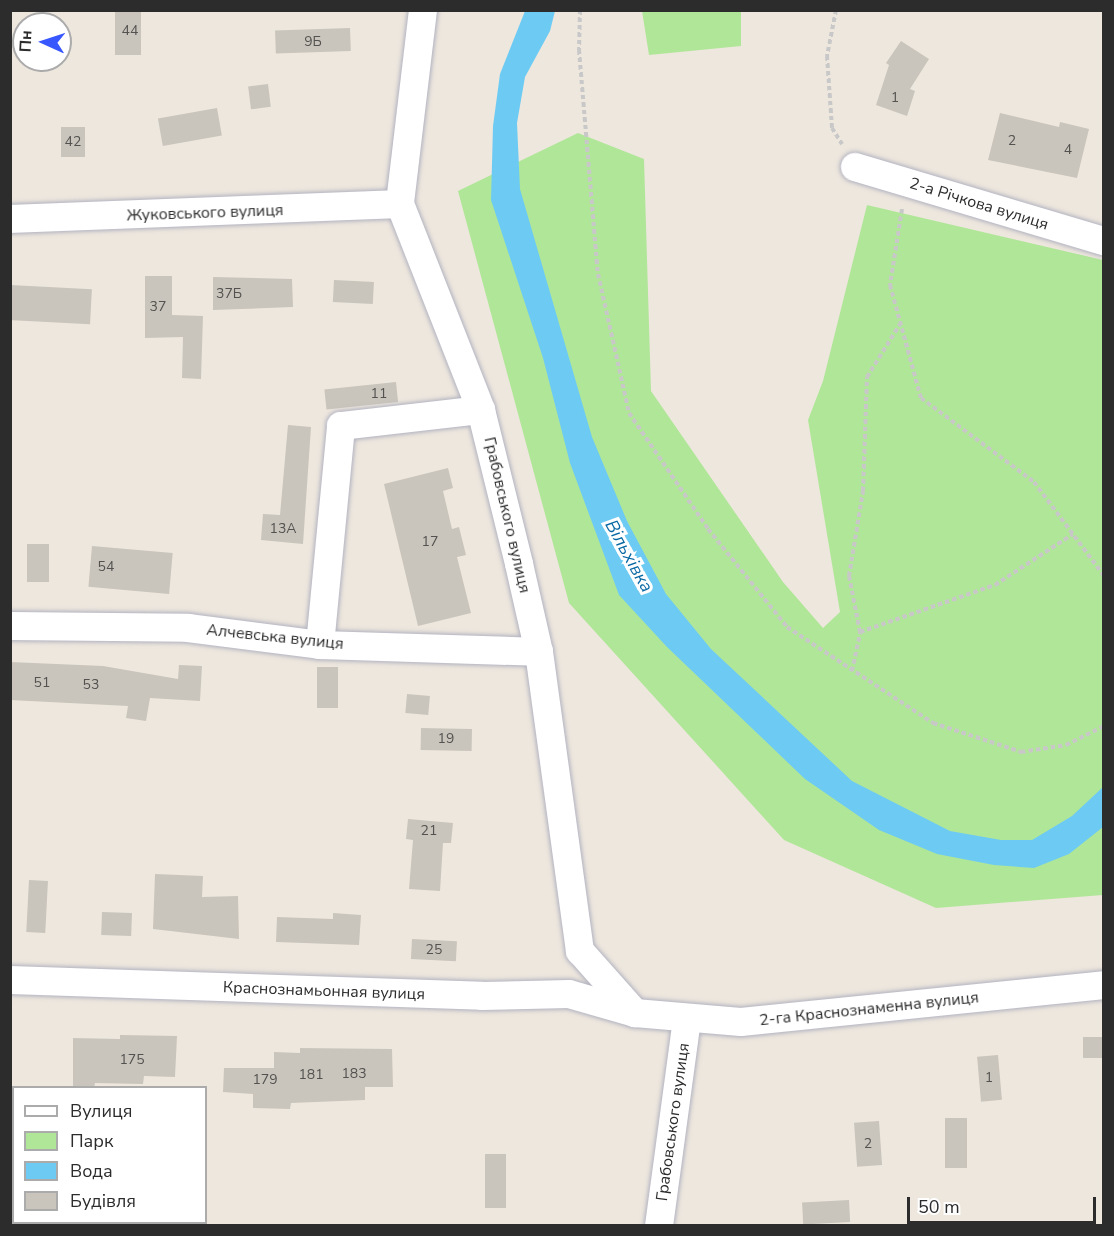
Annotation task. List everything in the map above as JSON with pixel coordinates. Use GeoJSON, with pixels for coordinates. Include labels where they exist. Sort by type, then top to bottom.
{"type":"FeatureCollection","features":[{"type":"Feature","properties":{"kind":"street","name":"Грабовського вулиця"},"geometry":{"type":"LineString","coordinates":[[423,10],[400,204],[481,410],[539,652],[580,951],[635,1012]]}},
{"type":"Feature","properties":{"kind":"street","name":"2-а Річкова вулиця"},"geometry":{"type":"LineString","coordinates":[[867,170],[1104,241]]}},
{"type":"Feature","properties":{"kind":"street","name":"Жуковського вулиця"},"geometry":{"type":"LineString","coordinates":[[10,219],[400,204]]}},
{"type":"Feature","properties":{"kind":"street"},"geometry":{"type":"LineString","coordinates":[[320,645],[341,426],[481,410]]}},
{"type":"Feature","properties":{"kind":"street","name":"Алчевська вулиця"},"geometry":{"type":"LineString","coordinates":[[10,626],[188,628],[320,645],[539,652]]}},
{"type":"Feature","properties":{"kind":"street","name":"Краснознамьонная вулиця"},"geometry":{"type":"LineString","coordinates":[[10,980],[482,996],[570,994],[635,1012]]}},
{"type":"Feature","properties":{"kind":"street","name":"2-га Краснознаменна вулиця"},"geometry":{"type":"LineString","coordinates":[[635,1012],[687,1019],[741,1022],[1104,985]]}},
{"type":"Feature","properties":{"kind":"street","name":"Грабовського вулиця"},"geometry":{"type":"LineString","coordinates":[[659,1226],[687,1019]]}},
{"type":"Feature","properties":{"kind":"path"},"geometry":{"type":"LineString","coordinates":[[580,10],[579,50],[598,274],[629,413],[708,529],[787,627],[933,723],[1021,752],[1066,745],[1104,726]]}},
{"type":"Feature","properties":{"kind":"path"},"geometry":{"type":"LineString","coordinates":[[836,10],[827,56],[832,128],[867,170],[903,204],[890,285],[921,398],[1034,482],[1104,576]]}},
{"type":"Feature","properties":{"kind":"path"},"geometry":{"type":"LineString","coordinates":[[852,671],[860,632],[849,576],[863,491],[867,377],[900,324]]}},
{"type":"Feature","properties":{"kind":"path"},"geometry":{"type":"LineString","coordinates":[[860,632],[995,585],[1072,534]]}},
{"type":"Feature","properties":{"kind":"green space"},"geometry":{"type":"Polygon","coordinates":[[[642,11],[741,11],[741,46],[649,55],[642,11]]]}},
{"type":"Feature","properties":{"kind":"green space"},"geometry":{"type":"Polygon","coordinates":[[[578,133],[644,159],[651,391],[783,582],[823,628],[840,612],[808,420],[823,381],[867,205],[1103,260],[1103,895],[936,908],[784,840],[569,603],[458,191],[578,133]]]}},
{"type":"Feature","properties":{"kind":"water","name":"Вільхівка"},"geometry":{"type":"Polygon","coordinates":[[[525,11],[555,11],[550,31],[525,77],[517,123],[520,189],[592,437],[627,521],[666,594],[711,649],[852,781],[950,831],[1001,840],[1032,840],[1072,816],[1103,787],[1103,827],[1069,854],[1034,868],[994,865],[937,854],[879,830],[805,779],[667,647],[619,595],[570,463],[543,358],[491,200],[493,126],[500,74],[525,11]]]}},
{"type":"Feature","properties":{"kind":"building"},"geometry":{"type":"Polygon","coordinates":[[[115,10],[141,10],[141,55],[115,55],[115,10]]]}},
{"type":"Feature","properties":{"kind":"building"},"geometry":{"type":"Polygon","coordinates":[[[350,28],[351,51],[276,54],[275,31],[350,28]]]}},
{"type":"Feature","properties":{"kind":"building"},"geometry":{"type":"Polygon","coordinates":[[[901,41],[929,59],[910,89],[915,91],[907,116],[876,105],[889,65],[886,63],[901,41]]]}},
{"type":"Feature","properties":{"kind":"building"},"geometry":{"type":"Polygon","coordinates":[[[268,84],[271,107],[251,109],[248,86],[268,84]]]}},
{"type":"Feature","properties":{"kind":"building"},"geometry":{"type":"Polygon","coordinates":[[[217,108],[222,136],[163,146],[158,118],[217,108]]]}},
{"type":"Feature","properties":{"kind":"building"},"geometry":{"type":"Polygon","coordinates":[[[1000,113],[1059,127],[1060,122],[1089,129],[1077,178],[988,160],[1000,113]]]}},
{"type":"Feature","properties":{"kind":"building"},"geometry":{"type":"Polygon","coordinates":[[[61,127],[85,127],[85,157],[61,157],[61,127]]]}},
{"type":"Feature","properties":{"kind":"building"},"geometry":{"type":"Polygon","coordinates":[[[145,276],[172,276],[172,315],[203,316],[201,379],[182,378],[183,337],[145,338],[145,276]]]}},
{"type":"Feature","properties":{"kind":"building"},"geometry":{"type":"Polygon","coordinates":[[[213,277],[292,279],[293,307],[213,310],[213,277]]]}},
{"type":"Feature","properties":{"kind":"building"},"geometry":{"type":"Polygon","coordinates":[[[334,280],[374,282],[373,304],[333,302],[334,280]]]}},
{"type":"Feature","properties":{"kind":"building"},"geometry":{"type":"Polygon","coordinates":[[[10,285],[92,289],[90,324],[10,320],[10,285]]]}},
{"type":"Feature","properties":{"kind":"building"},"geometry":{"type":"Polygon","coordinates":[[[396,382],[398,402],[326,409],[324,390],[396,382]]]}},
{"type":"Feature","properties":{"kind":"building"},"geometry":{"type":"Polygon","coordinates":[[[288,425],[311,427],[303,544],[261,540],[263,514],[280,515],[288,425]]]}},
{"type":"Feature","properties":{"kind":"building"},"geometry":{"type":"Polygon","coordinates":[[[448,468],[453,488],[443,491],[452,529],[459,527],[466,555],[457,557],[471,613],[418,626],[384,484],[448,468]]]}},
{"type":"Feature","properties":{"kind":"building"},"geometry":{"type":"Polygon","coordinates":[[[27,544],[49,544],[49,582],[27,582],[27,544]]]}},
{"type":"Feature","properties":{"kind":"building"},"geometry":{"type":"Polygon","coordinates":[[[92,546],[173,553],[169,594],[88,587],[92,546]]]}},
{"type":"Feature","properties":{"kind":"building"},"geometry":{"type":"Polygon","coordinates":[[[10,662],[103,666],[178,679],[179,665],[202,666],[200,701],[150,698],[146,721],[126,718],[128,706],[10,700],[10,662]]]}},
{"type":"Feature","properties":{"kind":"building"},"geometry":{"type":"Polygon","coordinates":[[[317,667],[338,667],[338,708],[317,708],[317,667]]]}},
{"type":"Feature","properties":{"kind":"building"},"geometry":{"type":"Polygon","coordinates":[[[407,694],[430,696],[428,715],[405,713],[407,694]]]}},
{"type":"Feature","properties":{"kind":"building"},"geometry":{"type":"Polygon","coordinates":[[[421,728],[472,729],[472,751],[421,750],[421,728]]]}},
{"type":"Feature","properties":{"kind":"building"},"geometry":{"type":"Polygon","coordinates":[[[408,819],[453,823],[451,843],[443,843],[440,891],[409,889],[413,840],[406,839],[408,819]]]}},
{"type":"Feature","properties":{"kind":"building"},"geometry":{"type":"Polygon","coordinates":[[[155,874],[203,876],[202,897],[238,896],[239,939],[153,929],[155,874]]]}},
{"type":"Feature","properties":{"kind":"building"},"geometry":{"type":"Polygon","coordinates":[[[29,880],[48,881],[45,933],[26,932],[29,880]]]}},
{"type":"Feature","properties":{"kind":"building"},"geometry":{"type":"Polygon","coordinates":[[[102,912],[132,913],[131,936],[101,935],[102,912]]]}},
{"type":"Feature","properties":{"kind":"building"},"geometry":{"type":"Polygon","coordinates":[[[333,913],[361,915],[359,945],[276,942],[277,917],[333,919],[333,913]]]}},
{"type":"Feature","properties":{"kind":"building"},"geometry":{"type":"Polygon","coordinates":[[[412,939],[457,941],[456,961],[411,959],[412,939]]]}},
{"type":"Feature","properties":{"kind":"building"},"geometry":{"type":"Polygon","coordinates":[[[120,1035],[177,1036],[175,1077],[144,1076],[143,1084],[95,1083],[94,1086],[73,1086],[73,1038],[120,1039],[120,1035]]]}},
{"type":"Feature","properties":{"kind":"building"},"geometry":{"type":"Polygon","coordinates":[[[1083,1037],[1104,1037],[1104,1058],[1083,1058],[1083,1037]]]}},
{"type":"Feature","properties":{"kind":"building"},"geometry":{"type":"Polygon","coordinates":[[[300,1048],[392,1049],[393,1087],[365,1087],[365,1100],[291,1103],[290,1109],[253,1108],[253,1094],[223,1092],[224,1068],[274,1068],[274,1052],[300,1053],[300,1048]]]}},
{"type":"Feature","properties":{"kind":"building"},"geometry":{"type":"Polygon","coordinates":[[[998,1055],[1002,1100],[981,1102],[977,1057],[998,1055]]]}},
{"type":"Feature","properties":{"kind":"building"},"geometry":{"type":"Polygon","coordinates":[[[945,1118],[967,1118],[967,1168],[945,1168],[945,1118]]]}},
{"type":"Feature","properties":{"kind":"building"},"geometry":{"type":"Polygon","coordinates":[[[879,1121],[882,1165],[857,1167],[854,1123],[879,1121]]]}},
{"type":"Feature","properties":{"kind":"building"},"geometry":{"type":"Polygon","coordinates":[[[485,1154],[506,1154],[506,1208],[485,1208],[485,1154]]]}},
{"type":"Feature","properties":{"kind":"building"},"geometry":{"type":"Polygon","coordinates":[[[849,1200],[850,1222],[803,1224],[802,1202],[849,1200]]]}}]}
